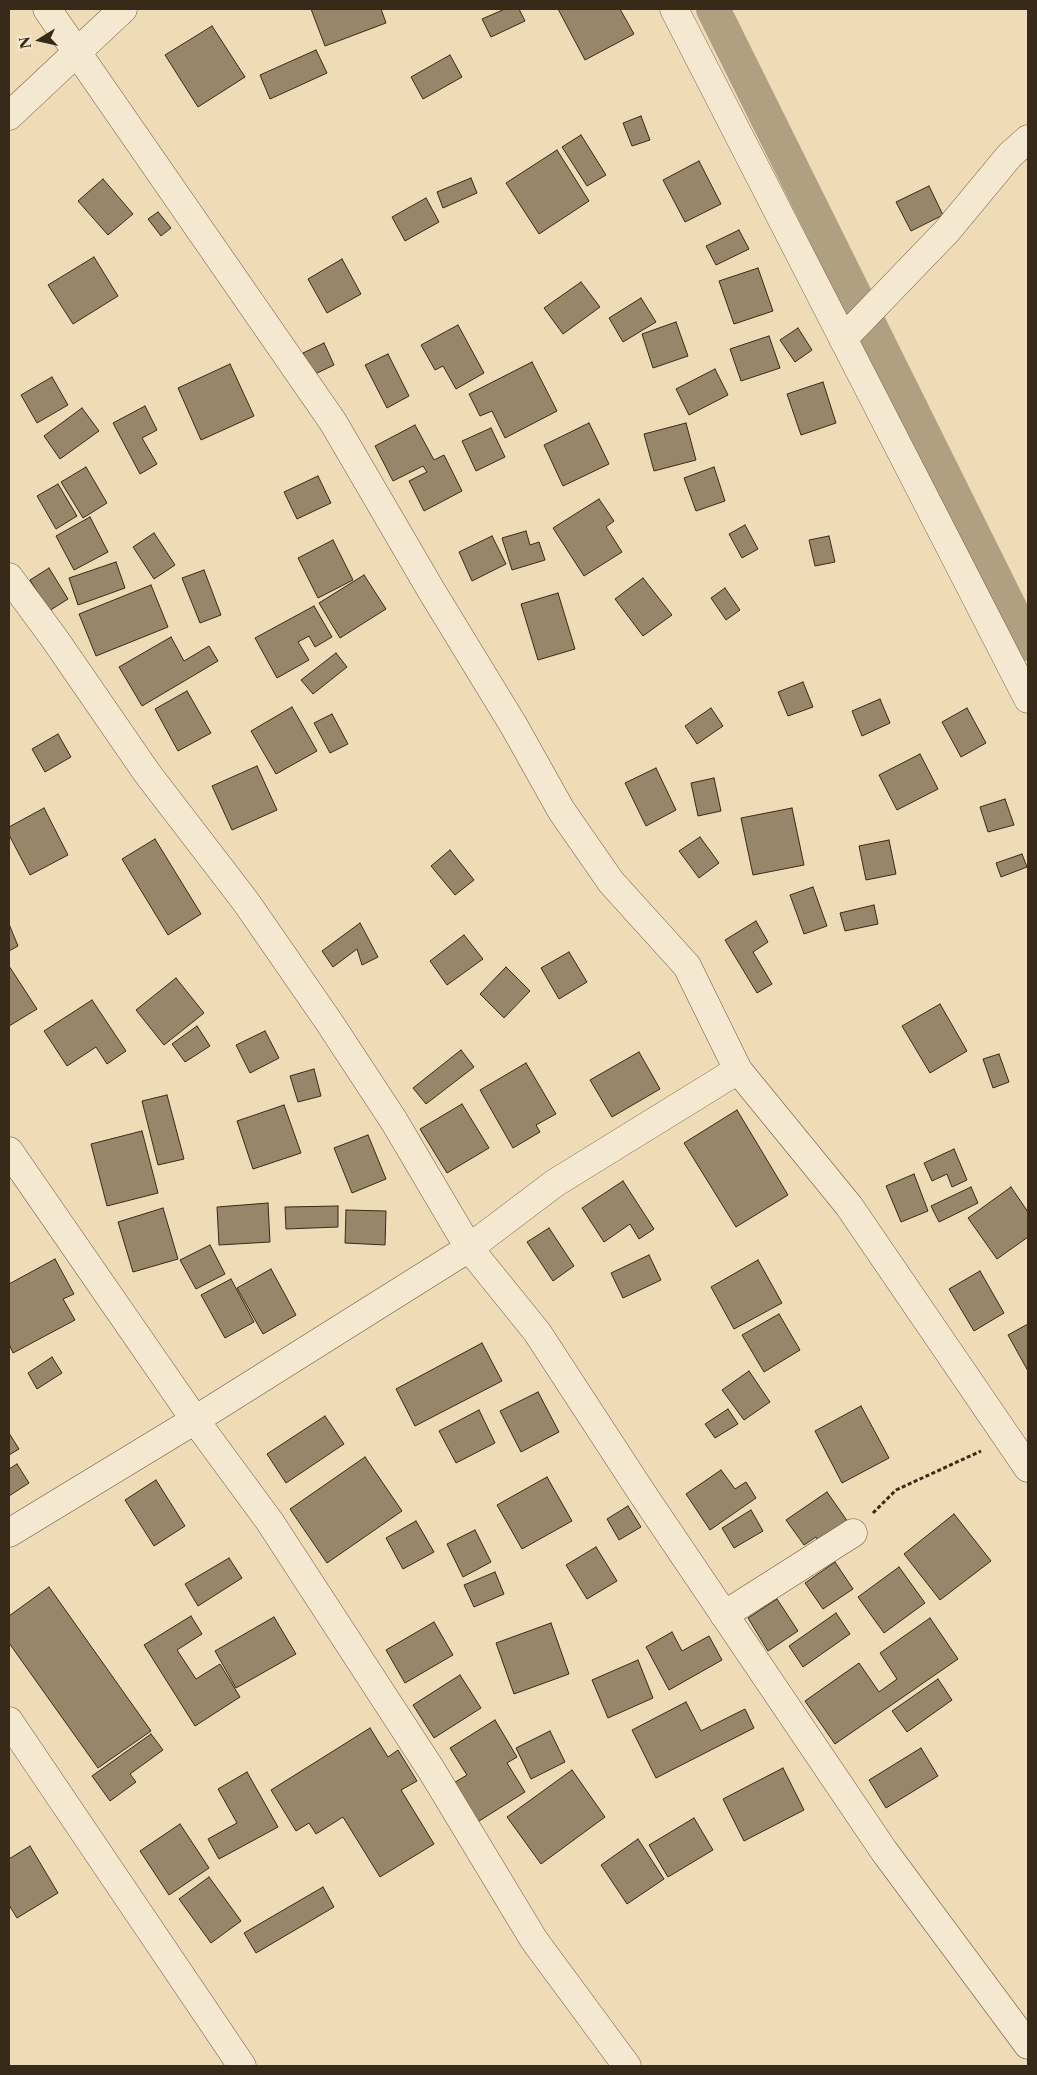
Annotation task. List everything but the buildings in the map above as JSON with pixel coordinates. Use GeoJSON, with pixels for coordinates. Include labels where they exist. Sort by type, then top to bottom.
{"type":"FeatureCollection","features":[{"type":"Feature","properties":{"kind":"street"},"geometry":{"type":"LineString","coordinates":[[47,9],[333,422],[431,590],[514,726],[561,810],[611,882],[687,966],[738,1070],[849,1206],[1028,1468]]}},
{"type":"Feature","properties":{"kind":"street"},"geometry":{"type":"LineString","coordinates":[[9,116],[76,51],[124,9]]}},
{"type":"Feature","properties":{"kind":"street"},"geometry":{"type":"LineString","coordinates":[[674,9],[1028,699]]}},
{"type":"Feature","properties":{"kind":"street"},"geometry":{"type":"LineString","coordinates":[[843,339],[947,231],[1010,155],[1028,139]]}},
{"type":"Feature","properties":{"kind":"street"},"geometry":{"type":"LineString","coordinates":[[9,577],[54,638],[147,773],[246,902],[329,1022],[394,1121],[469,1248],[537,1332],[724,1615],[884,1851],[1028,2044]]}},
{"type":"Feature","properties":{"kind":"street"},"geometry":{"type":"LineString","coordinates":[[9,1533],[195,1420],[469,1248],[555,1183],[738,1070]]}},
{"type":"Feature","properties":{"kind":"street"},"geometry":{"type":"LineString","coordinates":[[9,1151],[195,1420],[286,1547],[432,1771],[534,1940],[627,2066]]}},
{"type":"Feature","properties":{"kind":"street"},"geometry":{"type":"LineString","coordinates":[[724,1615],[853,1533]]}},
{"type":"Feature","properties":{"kind":"street"},"geometry":{"type":"LineString","coordinates":[[9,1721],[242,2066]]}},
{"type":"Feature","properties":{"kind":"path"},"geometry":{"type":"LineString","coordinates":[[853,1533],[896,1490],[978,1452],[1006,1435]]}},
{"type":"Feature","properties":{"kind":"waterway"},"geometry":{"type":"LineString","coordinates":[[713,9],[1028,644]]}}]}
